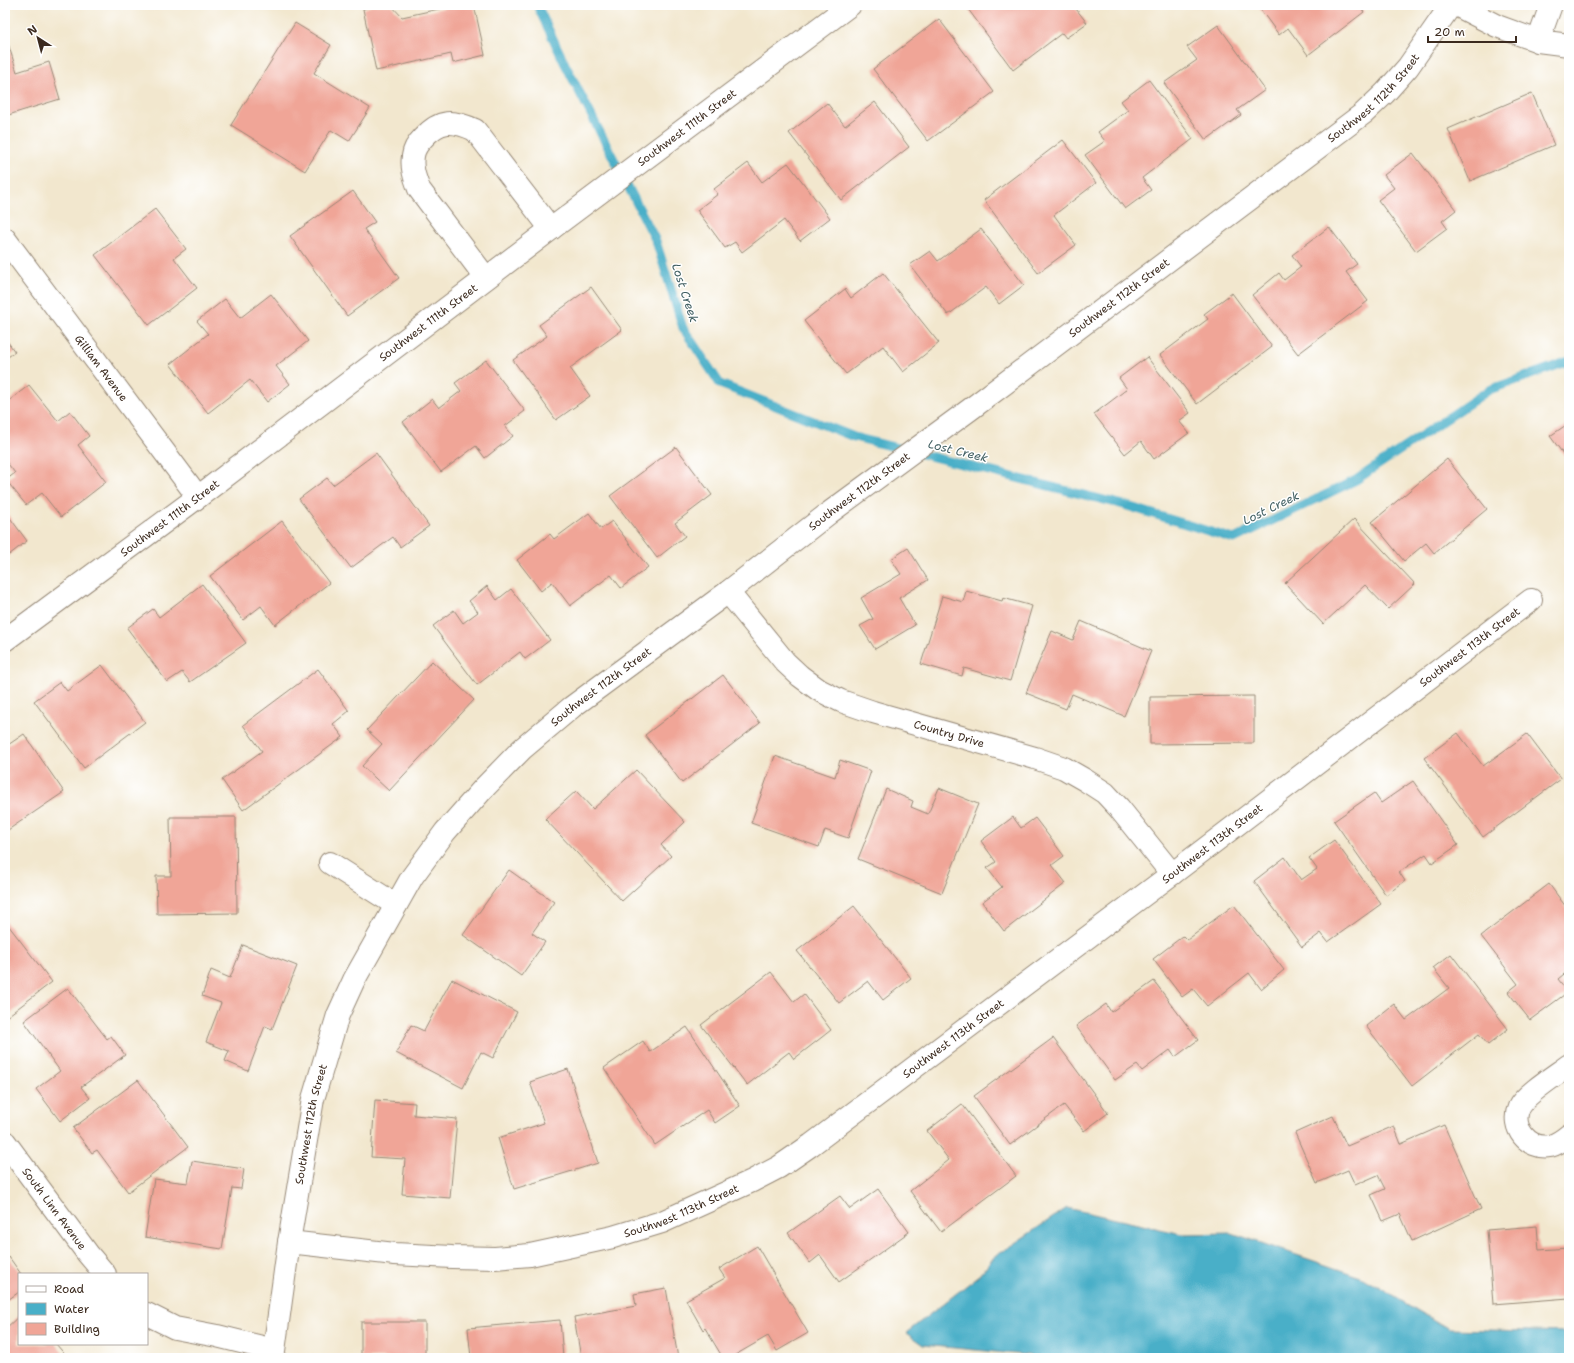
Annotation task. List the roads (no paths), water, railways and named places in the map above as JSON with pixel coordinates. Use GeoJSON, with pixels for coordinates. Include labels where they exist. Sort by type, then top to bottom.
{"type":"FeatureCollection","features":[{"type":"Feature","properties":{"kind":"street","name":"Southwest 111th Street"},"geometry":{"type":"LineString","coordinates":[[5,640],[850,5]]}},
{"type":"Feature","properties":{"kind":"street","name":"Southwest 112th Street"},"geometry":{"type":"LineString","coordinates":[[273,1354],[289,1242],[313,1099],[338,1015],[354,980],[412,878],[445,832],[482,789],[522,749],[572,707],[728,592],[829,513],[972,408],[1364,113],[1385,93],[1408,67],[1451,5]]}},
{"type":"Feature","properties":{"kind":"street"},"geometry":{"type":"LineString","coordinates":[[1456,5],[1497,26],[1538,41],[1569,45]]}},
{"type":"Feature","properties":{"kind":"street"},"geometry":{"type":"LineString","coordinates":[[1538,41],[1551,5]]}},
{"type":"Feature","properties":{"kind":"street"},"geometry":{"type":"LineString","coordinates":[[486,278],[419,189],[413,173],[413,157],[417,144],[437,125],[452,123],[463,125],[475,130],[553,227]]}},
{"type":"Feature","properties":{"kind":"street","name":"Gilliam Avenue"},"geometry":{"type":"LineString","coordinates":[[5,239],[198,496]]}},
{"type":"Feature","properties":{"kind":"street","name":"Country Drive"},"geometry":{"type":"LineString","coordinates":[[728,592],[785,662],[800,676],[819,690],[841,701],[873,712],[1035,758],[1064,768],[1105,793],[1119,808],[1172,874]]}},
{"type":"Feature","properties":{"kind":"street","name":"Southwest 113th Street"},"geometry":{"type":"LineString","coordinates":[[289,1242],[395,1254],[495,1258],[530,1255],[613,1237],[662,1222],[708,1202],[779,1167],[811,1145],[1172,874],[1531,600]]}},
{"type":"Feature","properties":{"kind":"street"},"geometry":{"type":"LineString","coordinates":[[330,863],[396,905]]}},
{"type":"Feature","properties":{"kind":"street"},"geometry":{"type":"LineString","coordinates":[[1569,1065],[1533,1092],[1520,1105],[1516,1119],[1519,1130],[1536,1146],[1550,1146],[1559,1143],[1569,1136]]}},
{"type":"Feature","properties":{"kind":"street","name":"South Linn Avenue"},"geometry":{"type":"LineString","coordinates":[[5,1142],[88,1254],[104,1273]]}},
{"type":"Feature","properties":{"kind":"street"},"geometry":{"type":"LineString","coordinates":[[148,1315],[174,1328],[217,1336],[273,1354]]}},
{"type":"Feature","properties":{"kind":"water"},"geometry":{"type":"Polygon","coordinates":[[[1067,1208],[1182,1234],[1232,1233],[1361,1277],[1449,1329],[1569,1332],[1569,1358],[1058,1358],[923,1345],[906,1333],[981,1274],[994,1257],[1067,1208]]]}},
{"type":"Feature","properties":{"kind":"waterway","name":"Lost Creek"},"geometry":{"type":"LineString","coordinates":[[537,5],[565,64],[656,241],[683,328],[720,384],[854,437],[1124,505],[1234,539],[1356,480],[1489,390],[1569,361]]}}]}
